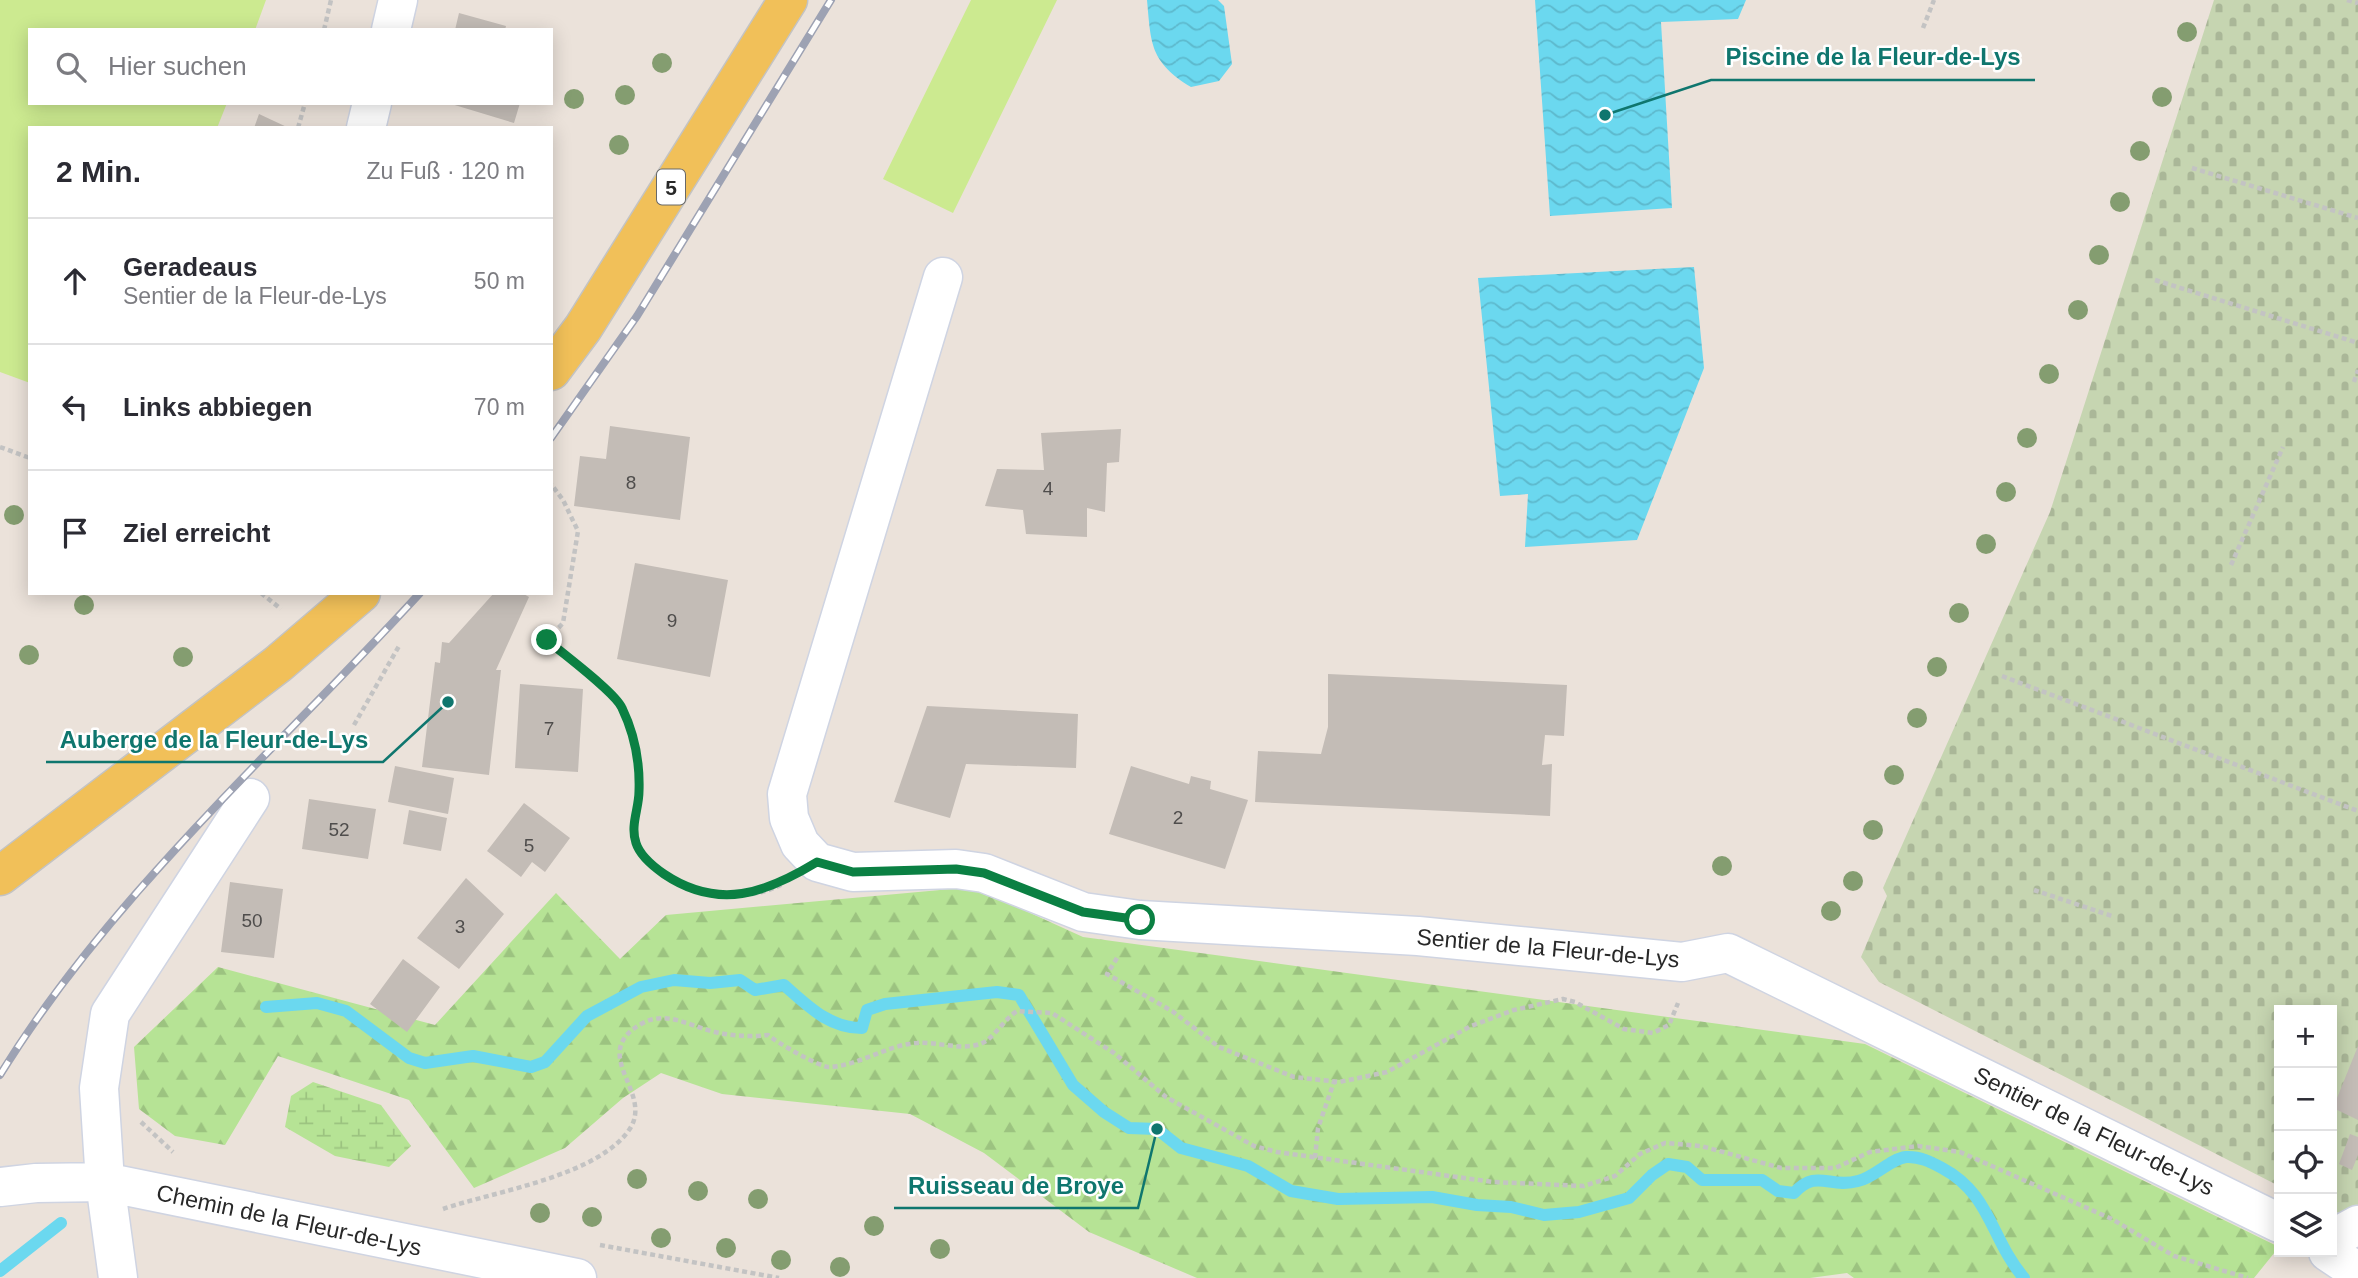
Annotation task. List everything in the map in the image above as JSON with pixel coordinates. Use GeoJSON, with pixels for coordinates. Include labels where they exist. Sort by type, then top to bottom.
{"type":"FeatureCollection","features":[{"type":"Feature","properties":{"kind":"main road","name":"5"},"geometry":{"type":"LineString","coordinates":[[553,368],[583,328],[788,0]]}},
{"type":"Feature","properties":{"kind":"main road"},"geometry":{"type":"LineString","coordinates":[[0,876],[278,664],[359,595]]}},
{"type":"Feature","properties":{"kind":"street"},"geometry":{"type":"LineString","coordinates":[[391,28],[398,0]]}},
{"type":"Feature","properties":{"kind":"street"},"geometry":{"type":"LineString","coordinates":[[366,126],[372,105]]}},
{"type":"Feature","properties":{"kind":"street"},"geometry":{"type":"LineString","coordinates":[[817,862],[800,844],[789,818],[788,794],[795,762],[943,277]]}},
{"type":"Feature","properties":{"kind":"street"},"geometry":{"type":"LineString","coordinates":[[118,1278],[105,1182],[99,1083],[110,1014],[250,798]]}},
{"type":"Feature","properties":{"kind":"street","name":"Sentier de la Fleur-de-Lys"},"geometry":{"type":"LineString","coordinates":[[817,862],[853,872],[956,869],[984,873],[1083,912],[1140,920],[1418,936],[1688,961],[1728,953],[2274,1221]]}},
{"type":"Feature","properties":{"kind":"street","name":"Chemin de la Fleur-de-Lys"},"geometry":{"type":"LineString","coordinates":[[0,1187],[36,1183],[105,1182],[577,1278]]}},
{"type":"Feature","properties":{"kind":"street"},"geometry":{"type":"LineString","coordinates":[[2337,1236],[2358,1225]]}},
{"type":"Feature","properties":{"kind":"street"},"geometry":{"type":"LineString","coordinates":[[2336,1257],[2358,1272]]}},
{"type":"Feature","properties":{"kind":"path"},"geometry":{"type":"LineString","coordinates":[[324,28],[331,0]]}},
{"type":"Feature","properties":{"kind":"path"},"geometry":{"type":"LineString","coordinates":[[1923,28],[1934,0]]}},
{"type":"Feature","properties":{"kind":"path"},"geometry":{"type":"LineString","coordinates":[[2347,0],[2358,3]]}},
{"type":"Feature","properties":{"kind":"path"},"geometry":{"type":"LineString","coordinates":[[299,126],[304,105]]}},
{"type":"Feature","properties":{"kind":"path"},"geometry":{"type":"LineString","coordinates":[[2192,168],[2358,218]]}},
{"type":"Feature","properties":{"kind":"path"},"geometry":{"type":"LineString","coordinates":[[2155,280],[2358,344]]}},
{"type":"Feature","properties":{"kind":"path"},"geometry":{"type":"LineString","coordinates":[[2354,382],[2358,370]]}},
{"type":"Feature","properties":{"kind":"path"},"geometry":{"type":"LineString","coordinates":[[0,447],[28,457]]}},
{"type":"Feature","properties":{"kind":"path"},"geometry":{"type":"LineString","coordinates":[[2231,565],[2283,447]]}},
{"type":"Feature","properties":{"kind":"path"},"geometry":{"type":"LineString","coordinates":[[547,640],[563,623],[578,531],[563,500],[553,487]]}},
{"type":"Feature","properties":{"kind":"path"},"geometry":{"type":"LineString","coordinates":[[535,629],[620,704],[630,726],[637,768],[639,792],[633,830],[636,847],[654,867],[684,887],[715,895],[748,893],[778,886],[817,862]]}},
{"type":"Feature","properties":{"kind":"path"},"geometry":{"type":"LineString","coordinates":[[354,725],[399,646]]}},
{"type":"Feature","properties":{"kind":"path"},"geometry":{"type":"LineString","coordinates":[[2002,676],[2358,811]]}},
{"type":"Feature","properties":{"kind":"path"},"geometry":{"type":"LineString","coordinates":[[2034,890],[2112,916]]}},
{"type":"Feature","properties":{"kind":"path"},"geometry":{"type":"LineString","coordinates":[[1140,920],[1107,974],[1172,1011],[1219,1047],[1294,1077],[1335,1082],[1387,1072],[1471,1026],[1514,1010],[1563,999],[1575,1002],[1624,1029],[1653,1033],[1669,1025],[1676,1011],[1688,961]]}},
{"type":"Feature","properties":{"kind":"path"},"geometry":{"type":"LineString","coordinates":[[431,1213],[580,1167],[608,1152],[630,1128],[636,1115],[632,1087],[620,1070],[619,1061],[621,1049],[629,1034],[645,1022],[671,1018],[713,1032],[744,1037],[768,1035],[808,1060],[827,1067],[855,1062],[901,1044],[961,1046],[985,1042],[1017,1012],[1052,1013],[1114,1053],[1166,1097],[1254,1146],[1315,1158],[1464,1175],[1493,1182],[1584,1186],[1615,1176],[1640,1154],[1665,1143],[1701,1146],[1781,1168],[1835,1168],[1870,1152],[1917,1146],[1960,1152],[2112,1219],[2174,1256],[2248,1278]]}},
{"type":"Feature","properties":{"kind":"path"},"geometry":{"type":"LineString","coordinates":[[1315,1158],[1318,1128],[1335,1082]]}},
{"type":"Feature","properties":{"kind":"green space"},"geometry":{"type":"Polygon","coordinates":[[[0,0],[266,0],[256,28],[28,28],[28,105],[226,105],[218,126],[28,126],[28,382],[0,372],[0,0]]]}},
{"type":"Feature","properties":{"kind":"green space"},"geometry":{"type":"Polygon","coordinates":[[[971,0],[1057,0],[953,213],[883,179],[971,0]]]}},
{"type":"Feature","properties":{"kind":"green space"},"geometry":{"type":"Polygon","coordinates":[[[2214,0],[2358,0],[2358,1222],[2337,1212],[2337,1005],[2274,1005],[2274,1183],[1879,982],[1861,957],[1887,896],[1883,888],[2050,512],[2214,0]]]}},
{"type":"Feature","properties":{"kind":"green space"},"geometry":{"type":"Polygon","coordinates":[[[973,887],[1083,937],[1865,1044],[2274,1245],[2274,1253],[2254,1278],[1854,1278],[1847,1273],[1810,1278],[1197,1278],[1089,1232],[984,1153],[910,1114],[722,1094],[661,1073],[623,1098],[565,1148],[474,1188],[409,1100],[278,1056],[225,1145],[175,1136],[139,1109],[134,1047],[218,967],[435,1025],[556,893],[620,959],[666,915],[973,887]]]}},
{"type":"Feature","properties":{"kind":"green space"},"geometry":{"type":"Polygon","coordinates":[[[313,1082],[381,1105],[411,1146],[389,1167],[335,1156],[285,1127],[291,1096],[313,1082]]]}},
{"type":"Feature","properties":{"kind":"water"},"geometry":{"type":"Polygon","coordinates":[[[1147,0],[1218,0],[1224,6],[1232,64],[1219,81],[1191,87],[1167,69],[1155,51],[1147,0]]]}},
{"type":"Feature","properties":{"kind":"water"},"geometry":{"type":"Polygon","coordinates":[[[1535,0],[1746,0],[1738,19],[1661,22],[1672,208],[1550,216],[1535,0]]]}},
{"type":"Feature","properties":{"kind":"water"},"geometry":{"type":"Polygon","coordinates":[[[1694,267],[1704,368],[1637,540],[1525,547],[1528,494],[1500,496],[1478,278],[1694,267]]]}},
{"type":"Feature","properties":{"kind":"building"},"geometry":{"type":"Polygon","coordinates":[[[459,13],[506,26],[506,28],[455,28],[459,13]]]}},
{"type":"Feature","properties":{"kind":"building"},"geometry":{"type":"Polygon","coordinates":[[[455,105],[519,105],[514,123],[455,105]]]}},
{"type":"Feature","properties":{"kind":"building"},"geometry":{"type":"Polygon","coordinates":[[[259,114],[285,126],[255,126],[259,114]]]}},
{"type":"Feature","properties":{"kind":"building"},"geometry":{"type":"Polygon","coordinates":[[[610,426],[690,437],[680,520],[574,506],[580,456],[606,459],[610,426]]]}},
{"type":"Feature","properties":{"kind":"building"},"geometry":{"type":"Polygon","coordinates":[[[1121,429],[1119,462],[1107,463],[1105,512],[1087,508],[1087,537],[1026,534],[1023,510],[985,506],[997,469],[1044,470],[1041,433],[1121,429]]]}},
{"type":"Feature","properties":{"kind":"building"},"geometry":{"type":"Polygon","coordinates":[[[635,563],[728,580],[710,677],[617,659],[635,563]]]}},
{"type":"Feature","properties":{"kind":"building"},"geometry":{"type":"Polygon","coordinates":[[[492,595],[529,597],[496,670],[501,670],[489,775],[422,767],[435,662],[440,663],[442,642],[449,643],[492,595]]]}},
{"type":"Feature","properties":{"kind":"building"},"geometry":{"type":"Polygon","coordinates":[[[1328,674],[1567,685],[1564,736],[1545,735],[1542,765],[1552,764],[1550,816],[1255,802],[1258,751],[1321,754],[1328,727],[1328,674]]]}},
{"type":"Feature","properties":{"kind":"building"},"geometry":{"type":"Polygon","coordinates":[[[520,684],[583,689],[578,772],[515,768],[520,684]]]}},
{"type":"Feature","properties":{"kind":"building"},"geometry":{"type":"Polygon","coordinates":[[[927,706],[1078,714],[1076,768],[966,764],[950,818],[894,802],[927,706]]]}},
{"type":"Feature","properties":{"kind":"building"},"geometry":{"type":"Polygon","coordinates":[[[395,766],[454,778],[448,814],[388,802],[395,766]]]}},
{"type":"Feature","properties":{"kind":"building"},"geometry":{"type":"Polygon","coordinates":[[[1131,766],[1189,784],[1191,776],[1211,781],[1210,789],[1248,800],[1225,869],[1109,834],[1131,766]]]}},
{"type":"Feature","properties":{"kind":"building"},"geometry":{"type":"Polygon","coordinates":[[[309,799],[376,809],[368,859],[302,849],[309,799]]]}},
{"type":"Feature","properties":{"kind":"building"},"geometry":{"type":"Polygon","coordinates":[[[524,803],[570,838],[545,872],[532,862],[521,877],[487,851],[524,803]]]}},
{"type":"Feature","properties":{"kind":"building"},"geometry":{"type":"Polygon","coordinates":[[[409,810],[447,818],[441,851],[403,844],[409,810]]]}},
{"type":"Feature","properties":{"kind":"building"},"geometry":{"type":"Polygon","coordinates":[[[466,878],[504,914],[459,969],[417,938],[466,878]]]}},
{"type":"Feature","properties":{"kind":"building"},"geometry":{"type":"Polygon","coordinates":[[[230,882],[283,889],[274,958],[221,952],[230,882]]]}},
{"type":"Feature","properties":{"kind":"building"},"geometry":{"type":"Polygon","coordinates":[[[403,959],[440,987],[407,1032],[370,1004],[403,959]]]}},
{"type":"Feature","properties":{"kind":"building"},"geometry":{"type":"Polygon","coordinates":[[[2358,1046],[2358,1120],[2337,1110],[2337,1098],[2358,1046]]]}},
{"type":"Feature","properties":{"kind":"building"},"geometry":{"type":"Polygon","coordinates":[[[2350,1134],[2358,1137],[2358,1155],[2352,1170],[2339,1164],[2350,1134]]]}},
{"type":"Feature","properties":{"kind":"waterway"},"geometry":{"type":"LineString","coordinates":[[266,1007],[317,1003],[346,1011],[409,1058],[425,1063],[473,1056],[531,1067],[545,1062],[587,1016],[641,987],[674,980],[710,983],[740,980],[755,990],[784,985],[829,1020],[862,1028],[867,1010],[885,1004],[997,992],[1019,995],[1073,1085],[1104,1112],[1129,1128],[1157,1129],[1181,1148],[1248,1166],[1291,1191],[1338,1199],[1432,1197],[1477,1205],[1511,1207],[1544,1215],[1579,1212],[1629,1198],[1652,1175],[1668,1164],[1687,1167],[1702,1180],[1762,1180],[1778,1191],[1794,1193],[1802,1186],[1817,1180],[1839,1183],[1858,1181],[1900,1158],[1916,1157],[1942,1168],[1971,1191],[2024,1278]]}},
{"type":"Feature","properties":{"kind":"waterway"},"geometry":{"type":"LineString","coordinates":[[0,1271],[61,1223]]}},
{"type":"Feature","properties":{"kind":"railway"},"geometry":{"type":"LineString","coordinates":[[553,435],[637,316],[831,0]]}},
{"type":"Feature","properties":{"kind":"railway"},"geometry":{"type":"LineString","coordinates":[[0,1075],[44,1008],[144,884],[418,595]]}},
{"type":"Feature","properties":{"kind":"place","name":"Piscine de la Fleur-de-Lys"},"geometry":{"type":"Point","coordinates":[1605,115]}},
{"type":"Feature","properties":{"kind":"place","name":"Auberge de la Fleur-de-Lys"},"geometry":{"type":"Point","coordinates":[448,702]}},
{"type":"Feature","properties":{"kind":"place","name":"Ruisseau de Broye"},"geometry":{"type":"Point","coordinates":[1157,1129]}},
{"type":"Feature","properties":{"kind":"route"},"geometry":{"type":"LineString","coordinates":[[547,640],[620,704],[630,726],[636,756],[639,792],[633,830],[636,847],[654,867],[684,887],[715,895],[748,893],[778,886],[817,862],[853,872],[956,869],[984,873],[1083,912],[1140,920]]}}]}
